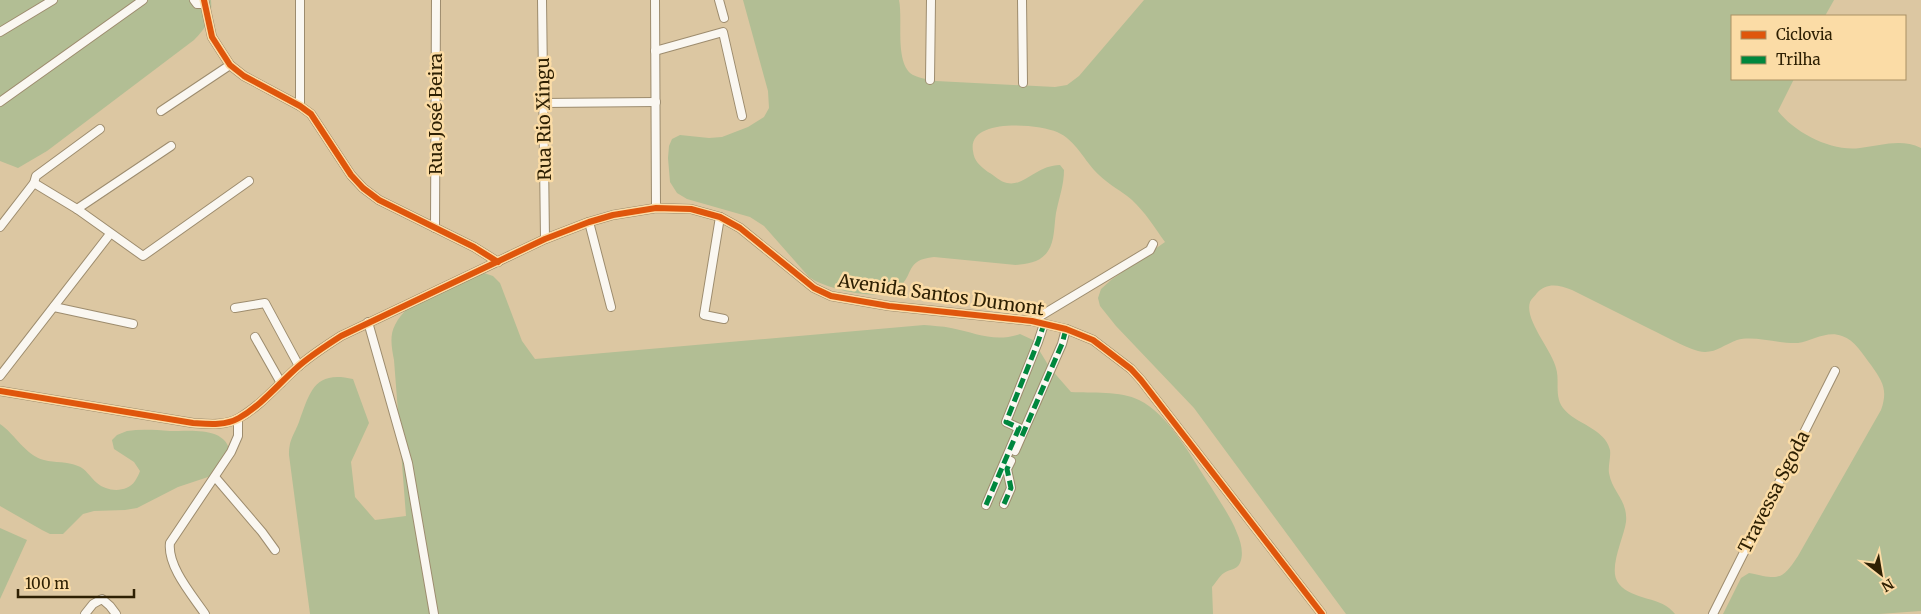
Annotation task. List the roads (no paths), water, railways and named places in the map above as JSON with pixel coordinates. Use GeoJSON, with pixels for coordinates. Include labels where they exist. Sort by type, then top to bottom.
{"type":"FeatureCollection","features":[{"type":"Feature","properties":{"kind":"street"},"geometry":{"type":"LineString","coordinates":[[0,32],[53,0]]}},
{"type":"Feature","properties":{"kind":"street"},"geometry":{"type":"LineString","coordinates":[[0,102],[143,0]]}},
{"type":"Feature","properties":{"kind":"street"},"geometry":{"type":"LineString","coordinates":[[194,0],[197,4],[204,2],[212,37],[230,65],[244,76],[300,106],[311,114],[351,175],[363,188],[379,200],[474,247],[498,262]]}},
{"type":"Feature","properties":{"kind":"street"},"geometry":{"type":"LineString","coordinates":[[300,0],[300,106]]}},
{"type":"Feature","properties":{"kind":"street","name":"Rua José Beira"},"geometry":{"type":"LineString","coordinates":[[435,228],[436,0]]}},
{"type":"Feature","properties":{"kind":"street","name":"Rua Rio Xingu"},"geometry":{"type":"LineString","coordinates":[[542,0],[546,239]]}},
{"type":"Feature","properties":{"kind":"street"},"geometry":{"type":"LineString","coordinates":[[655,0],[656,208]]}},
{"type":"Feature","properties":{"kind":"street"},"geometry":{"type":"LineString","coordinates":[[719,0],[724,18]]}},
{"type":"Feature","properties":{"kind":"street"},"geometry":{"type":"LineString","coordinates":[[930,0],[930,80]]}},
{"type":"Feature","properties":{"kind":"street"},"geometry":{"type":"LineString","coordinates":[[1022,0],[1023,83]]}},
{"type":"Feature","properties":{"kind":"street"},"geometry":{"type":"LineString","coordinates":[[655,51],[723,32],[742,116]]}},
{"type":"Feature","properties":{"kind":"street"},"geometry":{"type":"LineString","coordinates":[[162,111],[230,65]]}},
{"type":"Feature","properties":{"kind":"street"},"geometry":{"type":"LineString","coordinates":[[543,103],[656,102]]}},
{"type":"Feature","properties":{"kind":"street"},"geometry":{"type":"LineString","coordinates":[[0,227],[34,183],[36,176],[100,129]]}},
{"type":"Feature","properties":{"kind":"street"},"geometry":{"type":"LineString","coordinates":[[77,209],[171,146]]}},
{"type":"Feature","properties":{"kind":"street"},"geometry":{"type":"LineString","coordinates":[[34,183],[77,209],[143,256],[249,181]]}},
{"type":"Feature","properties":{"kind":"street","name":"Avenida Santos Dumont"},"geometry":{"type":"LineString","coordinates":[[0,391],[193,423],[213,424],[227,422],[238,418],[316,352],[341,336],[546,239],[589,222],[613,215],[656,208],[691,209],[720,217],[740,228],[762,243],[814,288],[832,296],[889,306],[1032,321],[1066,328],[1093,340],[1131,369],[1141,380],[1322,614]]}},
{"type":"Feature","properties":{"kind":"street"},"geometry":{"type":"LineString","coordinates":[[720,217],[704,315],[724,319]]}},
{"type":"Feature","properties":{"kind":"street"},"geometry":{"type":"LineString","coordinates":[[589,222],[611,307]]}},
{"type":"Feature","properties":{"kind":"street"},"geometry":{"type":"LineString","coordinates":[[0,376],[110,234]]}},
{"type":"Feature","properties":{"kind":"street"},"geometry":{"type":"LineString","coordinates":[[1032,321],[1150,250],[1153,244]]}},
{"type":"Feature","properties":{"kind":"street"},"geometry":{"type":"LineString","coordinates":[[235,308],[264,303],[300,366]]}},
{"type":"Feature","properties":{"kind":"street"},"geometry":{"type":"LineString","coordinates":[[54,307],[133,324]]}},
{"type":"Feature","properties":{"kind":"street"},"geometry":{"type":"LineString","coordinates":[[368,322],[408,463],[434,614]]}},
{"type":"Feature","properties":{"kind":"street"},"geometry":{"type":"LineString","coordinates":[[986,506],[1020,428],[1006,422],[1044,324]]}},
{"type":"Feature","properties":{"kind":"street"},"geometry":{"type":"LineString","coordinates":[[1004,504],[1011,488],[1007,469],[1062,344],[1066,328]]}},
{"type":"Feature","properties":{"kind":"street"},"geometry":{"type":"LineString","coordinates":[[255,337],[281,383]]}},
{"type":"Feature","properties":{"kind":"street","name":"Travessa Sgoda"},"geometry":{"type":"LineString","coordinates":[[1712,614],[1835,371]]}},
{"type":"Feature","properties":{"kind":"street"},"geometry":{"type":"LineString","coordinates":[[205,614],[176,571],[168,554],[170,543],[231,452],[238,436],[238,418]]}},
{"type":"Feature","properties":{"kind":"street"},"geometry":{"type":"LineString","coordinates":[[215,476],[275,550]]}},
{"type":"Feature","properties":{"kind":"street"},"geometry":{"type":"LineString","coordinates":[[85,614],[93,604],[102,600],[116,614]]}}]}
